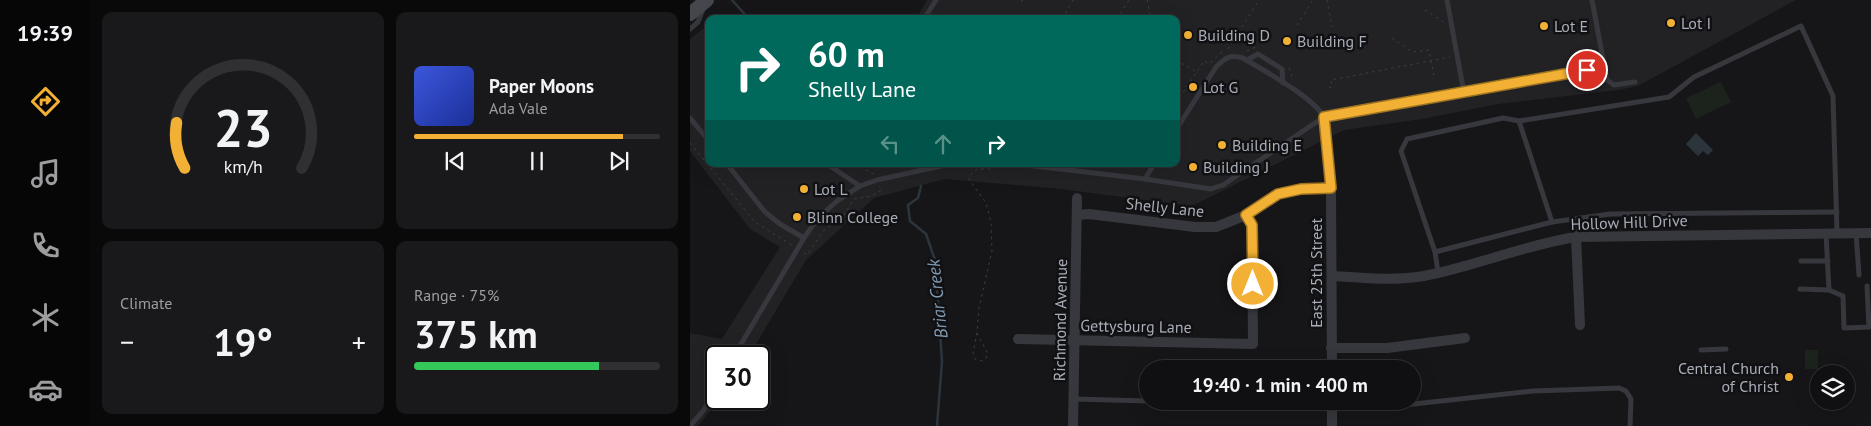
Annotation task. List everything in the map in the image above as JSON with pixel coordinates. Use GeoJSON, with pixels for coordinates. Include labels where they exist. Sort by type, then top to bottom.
{"type":"FeatureCollection","features":[{"type":"Feature","properties":{"kind":"main road"},"geometry":{"type":"LineString","coordinates":[[690,14],[706,0]]}},
{"type":"Feature","properties":{"kind":"street","name":"East 25th Street"},"geometry":{"type":"LineString","coordinates":[[1324,117],[1331,188],[1332,360]]}},
{"type":"Feature","properties":{"kind":"street","name":"Shelly Lane"},"geometry":{"type":"LineString","coordinates":[[1078,215],[1089,214],[1195,227],[1216,227],[1246,215],[1278,194],[1301,189],[1331,188]]}},
{"type":"Feature","properties":{"kind":"street","name":"Richmond Avenue"},"geometry":{"type":"LineString","coordinates":[[1073,426],[1077,198]]}},
{"type":"Feature","properties":{"kind":"street","name":"Gettysburg Lane"},"geometry":{"type":"LineString","coordinates":[[1018,339],[1253,344],[1252,225],[1246,215]]}},
{"type":"Feature","properties":{"kind":"street","name":"Hollow Hill Drive"},"geometry":{"type":"LineString","coordinates":[[1332,276],[1372,278],[1423,276],[1479,262],[1545,242],[1576,237],[1871,233]]}},
{"type":"Feature","properties":{"kind":"street"},"geometry":{"type":"LineString","coordinates":[[1576,237],[1580,325]]}},
{"type":"Feature","properties":{"kind":"street"},"geometry":{"type":"LineString","coordinates":[[1332,348],[1387,348],[1465,338]]}},
{"type":"Feature","properties":{"kind":"street"},"geometry":{"type":"LineString","coordinates":[[1332,410],[1332,426]]}},
{"type":"Feature","properties":{"kind":"lane"},"geometry":{"type":"LineString","coordinates":[[690,29],[698,22],[706,0]]}},
{"type":"Feature","properties":{"kind":"lane"},"geometry":{"type":"LineString","coordinates":[[927,15],[936,0]]}},
{"type":"Feature","properties":{"kind":"lane"},"geometry":{"type":"LineString","coordinates":[[1446,0],[1464,93]]}},
{"type":"Feature","properties":{"kind":"lane"},"geometry":{"type":"LineString","coordinates":[[1592,0],[1607,80],[1614,85],[1635,82]]}},
{"type":"Feature","properties":{"kind":"lane"},"geometry":{"type":"LineString","coordinates":[[1438,272],[1435,252],[1402,151],[1407,139],[1503,118],[1519,121],[1669,97],[1694,77],[1801,26],[1833,96],[1837,233]]}},
{"type":"Feature","properties":{"kind":"lane"},"geometry":{"type":"LineString","coordinates":[[1247,60],[1258,54],[1282,69],[1284,83]]}},
{"type":"Feature","properties":{"kind":"lane"},"geometry":{"type":"LineString","coordinates":[[1180,124],[1216,67],[1224,59],[1234,55],[1247,60],[1308,99],[1320,109],[1324,117]]}},
{"type":"Feature","properties":{"kind":"lane"},"geometry":{"type":"LineString","coordinates":[[1043,167],[1211,189],[1223,185],[1324,117],[1605,66]]}},
{"type":"Feature","properties":{"kind":"lane"},"geometry":{"type":"LineString","coordinates":[[690,118],[705,136]]}},
{"type":"Feature","properties":{"kind":"lane"},"geometry":{"type":"LineString","coordinates":[[1519,121],[1552,222]]}},
{"type":"Feature","properties":{"kind":"lane"},"geometry":{"type":"LineString","coordinates":[[729,167],[765,212],[780,224],[804,238]]}},
{"type":"Feature","properties":{"kind":"lane"},"geometry":{"type":"LineString","coordinates":[[832,167],[860,186]]}},
{"type":"Feature","properties":{"kind":"lane"},"geometry":{"type":"LineString","coordinates":[[741,345],[804,238],[818,218],[837,201],[860,186],[877,180],[936,167]]}},
{"type":"Feature","properties":{"kind":"lane"},"geometry":{"type":"LineString","coordinates":[[1145,179],[1152,167]]}},
{"type":"Feature","properties":{"kind":"lane"},"geometry":{"type":"LineString","coordinates":[[1435,252],[1552,222],[1610,214],[1836,212]]}},
{"type":"Feature","properties":{"kind":"lane"},"geometry":{"type":"LineString","coordinates":[[1576,237],[1577,219]]}},
{"type":"Feature","properties":{"kind":"lane"},"geometry":{"type":"LineString","coordinates":[[1826,233],[1829,290]]}},
{"type":"Feature","properties":{"kind":"lane"},"geometry":{"type":"LineString","coordinates":[[1856,233],[1859,275]]}},
{"type":"Feature","properties":{"kind":"lane"},"geometry":{"type":"LineString","coordinates":[[1801,262],[1828,261]]}},
{"type":"Feature","properties":{"kind":"lane"},"geometry":{"type":"LineString","coordinates":[[1800,289],[1829,290],[1843,296],[1844,328],[1870,327],[1867,286]]}},
{"type":"Feature","properties":{"kind":"lane"},"geometry":{"type":"LineString","coordinates":[[1701,350],[1726,350]]}},
{"type":"Feature","properties":{"kind":"lane"},"geometry":{"type":"LineString","coordinates":[[1421,403],[1533,391],[1619,388],[1626,391],[1631,399],[1630,426]]}},
{"type":"Feature","properties":{"kind":"lane"},"geometry":{"type":"LineString","coordinates":[[1074,399],[1139,401]]}},
{"type":"Feature","properties":{"kind":"lane"},"geometry":{"type":"LineString","coordinates":[[690,426],[705,408]]}},
{"type":"Feature","properties":{"kind":"path"},"geometry":{"type":"LineString","coordinates":[[1021,0],[1024,2],[1026,0]]}},
{"type":"Feature","properties":{"kind":"path"},"geometry":{"type":"LineString","coordinates":[[1065,15],[1074,0]]}},
{"type":"Feature","properties":{"kind":"path"},"geometry":{"type":"LineString","coordinates":[[1120,15],[1129,0]]}},
{"type":"Feature","properties":{"kind":"path"},"geometry":{"type":"LineString","coordinates":[[1147,0],[1150,15]]}},
{"type":"Feature","properties":{"kind":"path"},"geometry":{"type":"LineString","coordinates":[[1297,25],[1313,0]]}},
{"type":"Feature","properties":{"kind":"path"},"geometry":{"type":"LineString","coordinates":[[1327,0],[1332,27]]}},
{"type":"Feature","properties":{"kind":"path"},"geometry":{"type":"LineString","coordinates":[[1228,50],[1259,1]]}},
{"type":"Feature","properties":{"kind":"path"},"geometry":{"type":"LineString","coordinates":[[1424,10],[1444,23],[1442,15]]}},
{"type":"Feature","properties":{"kind":"path"},"geometry":{"type":"LineString","coordinates":[[1392,38],[1412,52],[1429,50],[1434,76]]}},
{"type":"Feature","properties":{"kind":"path"},"geometry":{"type":"LineString","coordinates":[[1245,52],[1255,46],[1262,51]]}},
{"type":"Feature","properties":{"kind":"path"},"geometry":{"type":"LineString","coordinates":[[1180,97],[1204,61],[1209,64],[1218,54],[1235,49]]}},
{"type":"Feature","properties":{"kind":"path"},"geometry":{"type":"LineString","coordinates":[[1329,88],[1332,87],[1331,80],[1450,57]]}},
{"type":"Feature","properties":{"kind":"path"},"geometry":{"type":"LineString","coordinates":[[1180,62],[1196,72]]}},
{"type":"Feature","properties":{"kind":"path"},"geometry":{"type":"LineString","coordinates":[[1284,64],[1291,69],[1294,83]]}},
{"type":"Feature","properties":{"kind":"path"},"geometry":{"type":"LineString","coordinates":[[690,143],[705,161]]}},
{"type":"Feature","properties":{"kind":"path"},"geometry":{"type":"LineString","coordinates":[[710,167],[755,222],[807,255],[824,230],[844,215],[851,202],[858,197],[877,194],[881,190],[879,185]]}},
{"type":"Feature","properties":{"kind":"path"},"geometry":{"type":"LineString","coordinates":[[860,167],[871,173],[877,172]]}},
{"type":"Feature","properties":{"kind":"path"},"geometry":{"type":"LineString","coordinates":[[977,333],[988,354],[982,361],[974,356],[979,308],[992,251],[991,222],[986,203],[968,178],[977,169],[990,169],[991,167]]}},
{"type":"Feature","properties":{"kind":"shaded area","name":"Blinn College"},"geometry":{"type":"Polygon","coordinates":[[[927,0],[1796,0],[1638,86],[1619,90],[1498,104],[1422,119],[1344,130],[1192,206],[1061,189],[945,179],[874,198],[806,260],[756,345],[705,345],[705,410],[711,410],[698,426],[690,426],[690,333],[722,339],[780,247],[750,229],[690,151],[690,39],[705,27],[705,167],[1180,167],[1180,15],[918,15],[927,0]]]}},
{"type":"Feature","properties":{"kind":"shaded area"},"geometry":{"type":"Polygon","coordinates":[[[1721,82],[1731,102],[1696,119],[1686,98],[1721,82]]]}},
{"type":"Feature","properties":{"kind":"shaded area"},"geometry":{"type":"Polygon","coordinates":[[[1696,133],[1713,150],[1708,155],[1703,151],[1698,156],[1686,144],[1696,133]]]}},
{"type":"Feature","properties":{"kind":"shaded area"},"geometry":{"type":"Polygon","coordinates":[[[1805,350],[1818,350],[1818,365],[1810,365],[1810,369],[1805,369],[1805,350]]]}},
{"type":"Feature","properties":{"kind":"waterway","name":"Briar Creek"},"geometry":{"type":"LineString","coordinates":[[732,0],[745,15]]}},
{"type":"Feature","properties":{"kind":"waterway","name":"Briar Creek"},"geometry":{"type":"LineString","coordinates":[[921,186],[918,198],[908,205],[910,221],[926,234],[935,260],[942,361],[937,426]]}},
{"type":"Feature","properties":{"kind":"place","name":"Lot I"},"geometry":{"type":"Point","coordinates":[1671,23]}},
{"type":"Feature","properties":{"kind":"place","name":"Lot E"},"geometry":{"type":"Point","coordinates":[1544,26]}},
{"type":"Feature","properties":{"kind":"place","name":"Building D"},"geometry":{"type":"Point","coordinates":[1188,35]}},
{"type":"Feature","properties":{"kind":"place","name":"Building F"},"geometry":{"type":"Point","coordinates":[1287,41]}},
{"type":"Feature","properties":{"kind":"place","name":"Lot G"},"geometry":{"type":"Point","coordinates":[1193,87]}},
{"type":"Feature","properties":{"kind":"place","name":"Building E"},"geometry":{"type":"Point","coordinates":[1222,145]}},
{"type":"Feature","properties":{"kind":"place","name":"Building J"},"geometry":{"type":"Point","coordinates":[1193,167]}},
{"type":"Feature","properties":{"kind":"place","name":"Lot L"},"geometry":{"type":"Point","coordinates":[804,189]}},
{"type":"Feature","properties":{"kind":"place","name":"Blinn College"},"geometry":{"type":"Point","coordinates":[797,217]}},
{"type":"Feature","properties":{"kind":"place","name":"Central Church of Christ"},"geometry":{"type":"Point","coordinates":[1789,377]}},
{"type":"Feature","properties":{"kind":"route"},"geometry":{"type":"LineString","coordinates":[[1253,284],[1252,225],[1246,215],[1278,194],[1291,190],[1331,188],[1324,117],[1587,70]]}}]}
